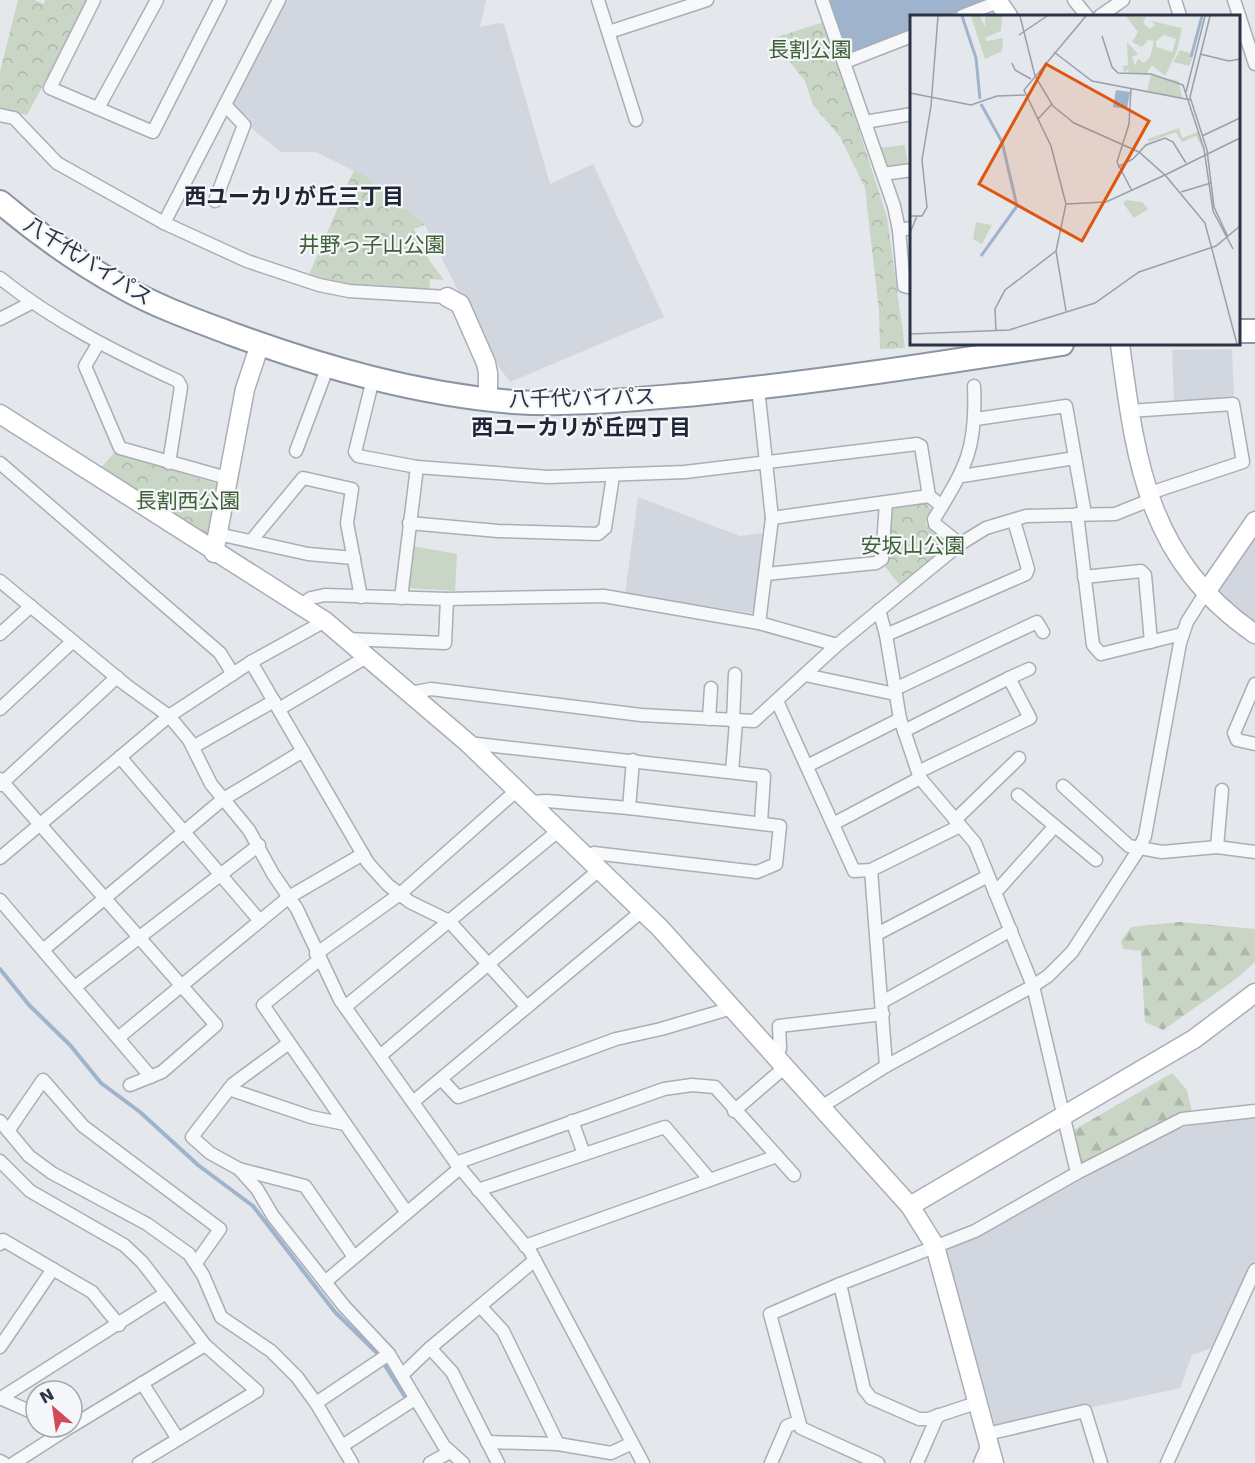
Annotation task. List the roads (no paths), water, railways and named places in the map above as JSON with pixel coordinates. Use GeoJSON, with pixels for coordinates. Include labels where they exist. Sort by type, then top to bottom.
{"type":"FeatureCollection","features":[{"type":"Feature","properties":{"kind":"highway","name":"八千代バイパス"},"geometry":{"type":"LineString","coordinates":[[0,202],[67,252],[123,288],[176,314],[328,366],[373,378],[488,399],[554,403],[596,402],[758,388],[1055,345]]}},
{"type":"Feature","properties":{"kind":"highway"},"geometry":{"type":"LineString","coordinates":[[1240,331],[1255,332]]}},
{"type":"Feature","properties":{"kind":"street"},"geometry":{"type":"LineString","coordinates":[[94,0],[50,88],[153,132],[220,0]]}},
{"type":"Feature","properties":{"kind":"street"},"geometry":{"type":"LineString","coordinates":[[98,108],[157,0]]}},
{"type":"Feature","properties":{"kind":"street"},"geometry":{"type":"LineString","coordinates":[[164,223],[279,0]]}},
{"type":"Feature","properties":{"kind":"street"},"geometry":{"type":"LineString","coordinates":[[598,0],[636,120]]}},
{"type":"Feature","properties":{"kind":"street"},"geometry":{"type":"LineString","coordinates":[[609,32],[707,0]]}},
{"type":"Feature","properties":{"kind":"street"},"geometry":{"type":"LineString","coordinates":[[822,0],[883,174],[905,229],[904,286],[910,288]]}},
{"type":"Feature","properties":{"kind":"street"},"geometry":{"type":"LineString","coordinates":[[1074,0],[1086,15]]}},
{"type":"Feature","properties":{"kind":"street"},"geometry":{"type":"LineString","coordinates":[[1101,15],[1123,0]]}},
{"type":"Feature","properties":{"kind":"street"},"geometry":{"type":"LineString","coordinates":[[1175,0],[1180,15]]}},
{"type":"Feature","properties":{"kind":"street"},"geometry":{"type":"LineString","coordinates":[[1234,0],[1249,27],[1255,64]]}},
{"type":"Feature","properties":{"kind":"street"},"geometry":{"type":"LineString","coordinates":[[966,15],[1001,6]]}},
{"type":"Feature","properties":{"kind":"street"},"geometry":{"type":"LineString","coordinates":[[845,62],[910,37]]}},
{"type":"Feature","properties":{"kind":"street"},"geometry":{"type":"LineString","coordinates":[[215,201],[244,125],[225,105]]}},
{"type":"Feature","properties":{"kind":"street"},"geometry":{"type":"LineString","coordinates":[[865,122],[910,114]]}},
{"type":"Feature","properties":{"kind":"street"},"geometry":{"type":"LineString","coordinates":[[0,115],[14,118],[57,163],[164,223],[247,261],[319,285],[380,295],[447,297],[460,304],[489,373],[488,399]]}},
{"type":"Feature","properties":{"kind":"street"},"geometry":{"type":"LineString","coordinates":[[883,174],[910,170]]}},
{"type":"Feature","properties":{"kind":"street"},"geometry":{"type":"LineString","coordinates":[[0,278],[31,303],[98,344],[180,383],[169,463]]}},
{"type":"Feature","properties":{"kind":"street"},"geometry":{"type":"LineString","coordinates":[[0,319],[31,303]]}},
{"type":"Feature","properties":{"kind":"street"},"geometry":{"type":"LineString","coordinates":[[98,344],[86,366],[120,448],[227,478]]}},
{"type":"Feature","properties":{"kind":"street"},"geometry":{"type":"LineString","coordinates":[[214,553],[245,389],[260,344]]}},
{"type":"Feature","properties":{"kind":"street"},"geometry":{"type":"LineString","coordinates":[[1120,345],[1129,411],[1148,497],[1171,544],[1206,592],[1255,634]]}},
{"type":"Feature","properties":{"kind":"street"},"geometry":{"type":"LineString","coordinates":[[296,451],[328,366]]}},
{"type":"Feature","properties":{"kind":"street"},"geometry":{"type":"LineString","coordinates":[[373,378],[355,452],[358,456],[417,467],[548,477],[613,476],[685,472],[917,444],[921,446],[928,496]]}},
{"type":"Feature","properties":{"kind":"street"},"geometry":{"type":"LineString","coordinates":[[960,544],[934,524],[934,519],[962,477],[976,419],[974,386]]}},
{"type":"Feature","properties":{"kind":"street"},"geometry":{"type":"LineString","coordinates":[[758,388],[772,518],[759,623]]}},
{"type":"Feature","properties":{"kind":"street"},"geometry":{"type":"LineString","coordinates":[[410,693],[431,689],[641,715],[754,721],[879,610],[960,544],[986,528],[1035,515],[1115,514],[1148,497],[1243,462],[1233,404],[1129,411]]}},
{"type":"Feature","properties":{"kind":"street"},"geometry":{"type":"LineString","coordinates":[[976,419],[1066,406],[1081,514],[1084,577],[1093,645],[1096,652],[1101,654],[1182,634]]}},
{"type":"Feature","properties":{"kind":"street"},"geometry":{"type":"LineString","coordinates":[[0,414],[214,553],[325,621],[468,743],[642,911],[910,1206],[935,1246],[994,1463]]}},
{"type":"Feature","properties":{"kind":"street"},"geometry":{"type":"LineString","coordinates":[[962,477],[1075,458]]}},
{"type":"Feature","properties":{"kind":"street"},"geometry":{"type":"LineString","coordinates":[[0,463],[220,653],[233,674]]}},
{"type":"Feature","properties":{"kind":"street"},"geometry":{"type":"LineString","coordinates":[[401,598],[417,467]]}},
{"type":"Feature","properties":{"kind":"street"},"geometry":{"type":"LineString","coordinates":[[409,523],[498,531],[598,534],[605,528],[613,476]]}},
{"type":"Feature","properties":{"kind":"street"},"geometry":{"type":"LineString","coordinates":[[251,541],[303,478],[352,489],[347,518],[361,597]]}},
{"type":"Feature","properties":{"kind":"street"},"geometry":{"type":"LineString","coordinates":[[772,518],[928,496],[942,506]]}},
{"type":"Feature","properties":{"kind":"street"},"geometry":{"type":"LineString","coordinates":[[766,574],[876,564],[882,559],[886,503]]}},
{"type":"Feature","properties":{"kind":"street"},"geometry":{"type":"LineString","coordinates":[[886,635],[1026,574],[1028,568],[1014,520]]}},
{"type":"Feature","properties":{"kind":"street"},"geometry":{"type":"LineString","coordinates":[[821,1107],[886,1066],[1033,986],[1071,952],[1139,849],[1145,836],[1182,634],[1206,592],[1255,521]]}},
{"type":"Feature","properties":{"kind":"street"},"geometry":{"type":"LineString","coordinates":[[218,534],[308,554],[354,558]]}},
{"type":"Feature","properties":{"kind":"street"},"geometry":{"type":"LineString","coordinates":[[1084,577],[1141,571],[1145,575],[1151,642]]}},
{"type":"Feature","properties":{"kind":"street"},"geometry":{"type":"LineString","coordinates":[[0,581],[117,677],[169,716],[193,747],[222,800],[259,845],[297,909],[318,957],[345,1007],[458,1166],[535,1260],[630,1444],[643,1463]]}},
{"type":"Feature","properties":{"kind":"street"},"geometry":{"type":"LineString","coordinates":[[299,606],[318,596],[447,599],[604,596],[759,623],[837,645]]}},
{"type":"Feature","properties":{"kind":"street"},"geometry":{"type":"LineString","coordinates":[[346,639],[446,643],[447,599]]}},
{"type":"Feature","properties":{"kind":"street"},"geometry":{"type":"LineString","coordinates":[[0,634],[31,606]]}},
{"type":"Feature","properties":{"kind":"street"},"geometry":{"type":"LineString","coordinates":[[879,610],[886,635],[902,725],[919,775],[975,843],[1033,986],[1077,1173]]}},
{"type":"Feature","properties":{"kind":"street"},"geometry":{"type":"LineString","coordinates":[[0,858],[169,716],[251,662],[325,621]]}},
{"type":"Feature","properties":{"kind":"street"},"geometry":{"type":"LineString","coordinates":[[805,675],[895,692],[1037,622],[1043,632]]}},
{"type":"Feature","properties":{"kind":"street"},"geometry":{"type":"LineString","coordinates":[[0,709],[73,641]]}},
{"type":"Feature","properties":{"kind":"street"},"geometry":{"type":"LineString","coordinates":[[193,747],[368,656]]}},
{"type":"Feature","properties":{"kind":"street"},"geometry":{"type":"LineString","coordinates":[[251,662],[363,854],[388,885],[410,902],[449,921],[527,1007]]}},
{"type":"Feature","properties":{"kind":"street"},"geometry":{"type":"LineString","coordinates":[[807,766],[1029,669]]}},
{"type":"Feature","properties":{"kind":"street"},"geometry":{"type":"LineString","coordinates":[[732,772],[735,674]]}},
{"type":"Feature","properties":{"kind":"street"},"geometry":{"type":"LineString","coordinates":[[117,677],[1,782],[216,1025],[162,1072],[130,1085]]}},
{"type":"Feature","properties":{"kind":"street"},"geometry":{"type":"LineString","coordinates":[[833,824],[919,775],[1030,718],[1009,678]]}},
{"type":"Feature","properties":{"kind":"street"},"geometry":{"type":"LineString","coordinates":[[1255,684],[1234,733],[1237,740],[1255,744]]}},
{"type":"Feature","properties":{"kind":"street"},"geometry":{"type":"LineString","coordinates":[[709,719],[711,688]]}},
{"type":"Feature","properties":{"kind":"street"},"geometry":{"type":"LineString","coordinates":[[777,701],[854,871],[871,870],[957,823],[1019,758]]}},
{"type":"Feature","properties":{"kind":"street"},"geometry":{"type":"LineString","coordinates":[[468,743],[764,776],[761,822]]}},
{"type":"Feature","properties":{"kind":"street"},"geometry":{"type":"LineString","coordinates":[[43,950],[222,800],[303,751]]}},
{"type":"Feature","properties":{"kind":"street"},"geometry":{"type":"LineString","coordinates":[[120,757],[260,921]]}},
{"type":"Feature","properties":{"kind":"street"},"geometry":{"type":"LineString","coordinates":[[629,808],[633,760]]}},
{"type":"Feature","properties":{"kind":"street"},"geometry":{"type":"LineString","coordinates":[[1063,786],[1129,846],[1162,852],[1217,848],[1255,852]]}},
{"type":"Feature","properties":{"kind":"street"},"geometry":{"type":"LineString","coordinates":[[1217,848],[1222,790]]}},
{"type":"Feature","properties":{"kind":"street"},"geometry":{"type":"LineString","coordinates":[[1018,795],[1096,860]]}},
{"type":"Feature","properties":{"kind":"street"},"geometry":{"type":"LineString","coordinates":[[380,1056],[489,965],[593,864],[594,854],[757,872],[776,864],[780,826],[761,822],[547,801],[522,796]]}},
{"type":"Feature","properties":{"kind":"street"},"geometry":{"type":"LineString","coordinates":[[407,1213],[263,1005],[318,957],[522,796]]}},
{"type":"Feature","properties":{"kind":"street"},"geometry":{"type":"LineString","coordinates":[[995,893],[1055,826]]}},
{"type":"Feature","properties":{"kind":"street"},"geometry":{"type":"LineString","coordinates":[[345,1007],[558,831]]}},
{"type":"Feature","properties":{"kind":"street"},"geometry":{"type":"LineString","coordinates":[[75,987],[259,845]]}},
{"type":"Feature","properties":{"kind":"street"},"geometry":{"type":"LineString","coordinates":[[118,1038],[183,987],[289,897],[363,854]]}},
{"type":"Feature","properties":{"kind":"street"},"geometry":{"type":"LineString","coordinates":[[871,870],[886,1066]]}},
{"type":"Feature","properties":{"kind":"street"},"geometry":{"type":"LineString","coordinates":[[877,934],[988,876]]}},
{"type":"Feature","properties":{"kind":"street"},"geometry":{"type":"LineString","coordinates":[[0,900],[151,1077]]}},
{"type":"Feature","properties":{"kind":"street"},"geometry":{"type":"LineString","coordinates":[[413,1102],[642,911]]}},
{"type":"Feature","properties":{"kind":"street"},"geometry":{"type":"LineString","coordinates":[[734,1111],[781,1062],[778,1026],[882,1008],[1011,930]]}},
{"type":"Feature","properties":{"kind":"street"},"geometry":{"type":"LineString","coordinates":[[910,1206],[1194,1039],[1255,993]]}},
{"type":"Feature","properties":{"kind":"street"},"geometry":{"type":"LineString","coordinates":[[441,1079],[458,1097],[616,1039],[661,1029],[732,1008]]}},
{"type":"Feature","properties":{"kind":"street"},"geometry":{"type":"LineString","coordinates":[[289,1043],[228,1089],[192,1137],[210,1154],[239,1169],[305,1186],[354,1257]]}},
{"type":"Feature","properties":{"kind":"street"},"geometry":{"type":"LineString","coordinates":[[8,1131],[43,1080],[83,1126],[220,1229],[196,1263]]}},
{"type":"Feature","properties":{"kind":"street"},"geometry":{"type":"LineString","coordinates":[[325,1282],[407,1213],[458,1166],[572,1121],[664,1089],[692,1085],[715,1087],[734,1111],[794,1175]]}},
{"type":"Feature","properties":{"kind":"street"},"geometry":{"type":"LineString","coordinates":[[228,1089],[311,1117],[345,1124]]}},
{"type":"Feature","properties":{"kind":"street"},"geometry":{"type":"LineString","coordinates":[[878,1463],[801,1428],[770,1314],[975,1231],[1077,1173],[1182,1119],[1255,1111]]}},
{"type":"Feature","properties":{"kind":"street"},"geometry":{"type":"LineString","coordinates":[[0,1121],[29,1156],[52,1173],[147,1224],[189,1254],[204,1275],[221,1317],[271,1351],[316,1403],[352,1463]]}},
{"type":"Feature","properties":{"kind":"street"},"geometry":{"type":"LineString","coordinates":[[572,1121],[585,1154]]}},
{"type":"Feature","properties":{"kind":"street"},"geometry":{"type":"LineString","coordinates":[[478,1190],[665,1127],[710,1180]]}},
{"type":"Feature","properties":{"kind":"street"},"geometry":{"type":"LineString","coordinates":[[525,1246],[777,1156]]}},
{"type":"Feature","properties":{"kind":"street"},"geometry":{"type":"LineString","coordinates":[[0,1161],[30,1191],[124,1245],[142,1262],[205,1345],[257,1390],[139,1463]]}},
{"type":"Feature","properties":{"kind":"street"},"geometry":{"type":"LineString","coordinates":[[239,1169],[325,1282],[389,1354],[450,1452],[464,1463]]}},
{"type":"Feature","properties":{"kind":"street"},"geometry":{"type":"LineString","coordinates":[[1,1240],[92,1292],[119,1325]]}},
{"type":"Feature","properties":{"kind":"street"},"geometry":{"type":"LineString","coordinates":[[402,1375],[430,1348],[535,1260]]}},
{"type":"Feature","properties":{"kind":"street"},"geometry":{"type":"LineString","coordinates":[[0,1347],[53,1269]]}},
{"type":"Feature","properties":{"kind":"street"},"geometry":{"type":"LineString","coordinates":[[1167,1463],[1251,1289],[1255,1270]]}},
{"type":"Feature","properties":{"kind":"street"},"geometry":{"type":"LineString","coordinates":[[840,1284],[864,1389],[871,1398],[919,1419],[979,1402]]}},
{"type":"Feature","properties":{"kind":"street"},"geometry":{"type":"LineString","coordinates":[[1,1398],[166,1293]]}},
{"type":"Feature","properties":{"kind":"street"},"geometry":{"type":"LineString","coordinates":[[480,1306],[503,1331],[558,1444]]}},
{"type":"Feature","properties":{"kind":"street"},"geometry":{"type":"LineString","coordinates":[[84,1417],[205,1345]]}},
{"type":"Feature","properties":{"kind":"street"},"geometry":{"type":"LineString","coordinates":[[430,1348],[452,1372],[498,1463]]}},
{"type":"Feature","properties":{"kind":"street"},"geometry":{"type":"LineString","coordinates":[[316,1403],[389,1354]]}},
{"type":"Feature","properties":{"kind":"street"},"geometry":{"type":"LineString","coordinates":[[142,1383],[177,1439]]}},
{"type":"Feature","properties":{"kind":"street"},"geometry":{"type":"LineString","coordinates":[[1,1398],[24,1409]]}},
{"type":"Feature","properties":{"kind":"street"},"geometry":{"type":"LineString","coordinates":[[342,1446],[415,1399]]}},
{"type":"Feature","properties":{"kind":"street"},"geometry":{"type":"LineString","coordinates":[[988,1438],[1085,1411],[1101,1463]]}},
{"type":"Feature","properties":{"kind":"street"},"geometry":{"type":"LineString","coordinates":[[917,1463],[938,1415]]}},
{"type":"Feature","properties":{"kind":"street"},"geometry":{"type":"LineString","coordinates":[[771,1463],[787,1426],[798,1422]]}},
{"type":"Feature","properties":{"kind":"street"},"geometry":{"type":"LineString","coordinates":[[980,1463],[988,1438]]}},
{"type":"Feature","properties":{"kind":"street"},"geometry":{"type":"LineString","coordinates":[[14,1463],[50,1439]]}},
{"type":"Feature","properties":{"kind":"street"},"geometry":{"type":"LineString","coordinates":[[486,1442],[558,1444],[611,1453],[630,1444]]}},
{"type":"Feature","properties":{"kind":"street"},"geometry":{"type":"LineString","coordinates":[[430,1463],[450,1452]]}},
{"type":"Feature","properties":{"kind":"water"},"geometry":{"type":"Polygon","coordinates":[[[829,0],[988,0],[950,15],[910,15],[910,31],[853,55],[846,50],[829,0]]]}},
{"type":"Feature","properties":{"kind":"waterway"},"geometry":{"type":"LineString","coordinates":[[0,969],[29,1005],[70,1045],[101,1083],[140,1112],[198,1165],[253,1206],[335,1312],[377,1353],[407,1400],[418,1412]]}},
{"type":"Feature","properties":{"kind":"district","name":"西ユーカリが丘三丁目"},"geometry":{"type":"Point","coordinates":[294,196]}},
{"type":"Feature","properties":{"kind":"district","name":"西ユーカリが丘四丁目"},"geometry":{"type":"Point","coordinates":[581,427]}},
{"type":"Feature","properties":{"kind":"park label","name":"長割公園"},"geometry":{"type":"Point","coordinates":[810,50]}},
{"type":"Feature","properties":{"kind":"park label","name":"井野っ子山公園"},"geometry":{"type":"Point","coordinates":[372,245]}},
{"type":"Feature","properties":{"kind":"park label","name":"長割西公園"},"geometry":{"type":"Point","coordinates":[188,501]}},
{"type":"Feature","properties":{"kind":"park label","name":"安坂山公園"},"geometry":{"type":"Point","coordinates":[913,546]}}]}
